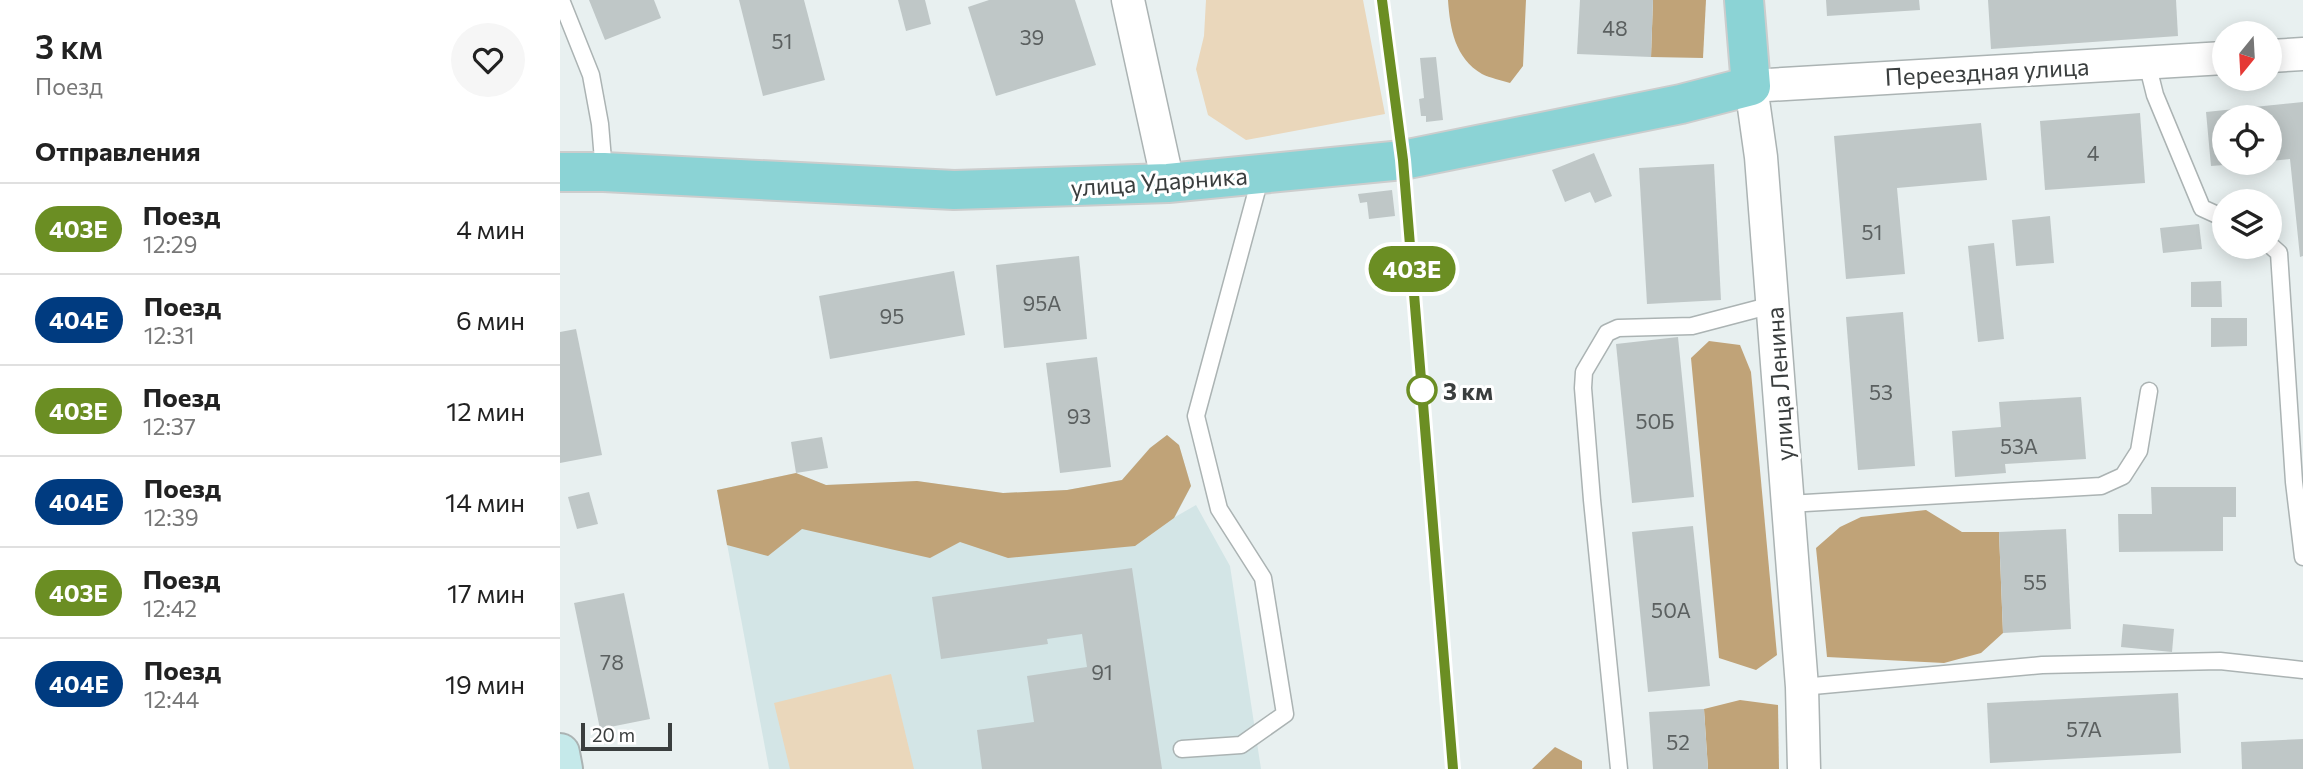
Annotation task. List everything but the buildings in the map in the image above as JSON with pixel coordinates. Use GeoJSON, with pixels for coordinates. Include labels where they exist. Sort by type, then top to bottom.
{"type":"FeatureCollection","features":[{"type":"Feature","properties":{"kind":"main road","name":"улица Ленина"},"geometry":{"type":"LineString","coordinates":[[1744,0],[1751,86]]}},
{"type":"Feature","properties":{"kind":"main road","name":"улица Ударника"},"geometry":{"type":"LineString","coordinates":[[560,172],[954,190],[1168,183],[1403,160],[1681,104],[1751,86]]}},
{"type":"Feature","properties":{"kind":"street"},"geometry":{"type":"LineString","coordinates":[[1128,0],[1168,183]]}},
{"type":"Feature","properties":{"kind":"street"},"geometry":{"type":"LineString","coordinates":[[2282,55],[2303,54]]}},
{"type":"Feature","properties":{"kind":"street","name":"Переездная улица"},"geometry":{"type":"LineString","coordinates":[[1751,86],[2212,59]]}},
{"type":"Feature","properties":{"kind":"street","name":"улица Ленина"},"geometry":{"type":"LineString","coordinates":[[1751,86],[1761,157],[1788,504],[1802,687],[1804,769]]}},
{"type":"Feature","properties":{"kind":"street"},"geometry":{"type":"LineString","coordinates":[[560,753],[563,769]]}},
{"type":"Feature","properties":{"kind":"lane"},"geometry":{"type":"LineString","coordinates":[[561,0],[591,75],[600,124],[604,172]]}},
{"type":"Feature","properties":{"kind":"lane"},"geometry":{"type":"LineString","coordinates":[[2147,63],[2155,95],[2202,208],[2212,213]]}},
{"type":"Feature","properties":{"kind":"lane"},"geometry":{"type":"LineString","coordinates":[[1182,749],[1241,745],[1285,714],[1263,578],[1219,509],[1196,416],[1261,175]]}},
{"type":"Feature","properties":{"kind":"lane"},"geometry":{"type":"LineString","coordinates":[[2279,259],[2294,482],[2303,557]]}},
{"type":"Feature","properties":{"kind":"lane"},"geometry":{"type":"LineString","coordinates":[[1619,769],[1592,500],[1584,372],[1607,333],[1618,328],[1692,326],[1772,305]]}},
{"type":"Feature","properties":{"kind":"lane"},"geometry":{"type":"LineString","coordinates":[[1788,504],[2101,486],[2123,477],[2139,451],[2149,391]]}},
{"type":"Feature","properties":{"kind":"lane"},"geometry":{"type":"LineString","coordinates":[[1802,687],[2042,665],[2220,661],[2303,670]]}},
{"type":"Feature","properties":{"kind":"shaded area"},"geometry":{"type":"Polygon","coordinates":[[[1206,0],[1363,0],[1385,114],[1246,140],[1208,115],[1196,69],[1204,36],[1206,0]]]}},
{"type":"Feature","properties":{"kind":"shaded area"},"geometry":{"type":"Polygon","coordinates":[[[1448,0],[1526,0],[1523,66],[1510,83],[1482,74],[1466,60],[1456,42],[1450,22],[1448,0]]]}},
{"type":"Feature","properties":{"kind":"shaded area"},"geometry":{"type":"Polygon","coordinates":[[[1653,0],[1706,0],[1703,58],[1651,57],[1653,0]]]}},
{"type":"Feature","properties":{"kind":"shaded area"},"geometry":{"type":"Polygon","coordinates":[[[1709,341],[1740,345],[1751,372],[1777,655],[1756,670],[1719,658],[1691,358],[1709,341]]]}},
{"type":"Feature","properties":{"kind":"shaded area"},"geometry":{"type":"Polygon","coordinates":[[[1167,435],[1179,445],[1191,486],[1175,517],[1196,505],[1230,566],[1261,769],[769,769],[717,490],[796,473],[826,485],[917,481],[1003,493],[1067,490],[1122,480],[1150,448],[1167,435]]]}},
{"type":"Feature","properties":{"kind":"shaded area"},"geometry":{"type":"Polygon","coordinates":[[[1167,435],[1179,445],[1191,486],[1174,518],[1135,546],[1008,558],[960,542],[930,558],[802,529],[768,556],[727,545],[717,490],[796,473],[826,485],[917,481],[1003,493],[1067,490],[1122,480],[1150,448],[1167,435]]]}},
{"type":"Feature","properties":{"kind":"shaded area"},"geometry":{"type":"Polygon","coordinates":[[[1926,510],[1962,532],[1999,532],[2003,633],[1981,653],[1944,663],[1827,657],[1816,548],[1840,527],[1861,517],[1926,510]]]}},
{"type":"Feature","properties":{"kind":"shaded area"},"geometry":{"type":"Polygon","coordinates":[[[891,674],[914,769],[790,769],[774,703],[891,674]]]}},
{"type":"Feature","properties":{"kind":"shaded area"},"geometry":{"type":"Polygon","coordinates":[[[1740,700],[1778,705],[1779,769],[1708,769],[1704,709],[1740,700]]]}},
{"type":"Feature","properties":{"kind":"shaded area"},"geometry":{"type":"Polygon","coordinates":[[[1555,747],[1582,761],[1582,769],[1532,769],[1555,747]]]}},
{"type":"Feature","properties":{"kind":"railway"},"geometry":{"type":"LineString","coordinates":[[1382,0],[1403,160],[1453,769]]}},
{"type":"Feature","properties":{"kind":"train","name":"403Е"},"geometry":{"type":"LineString","coordinates":[[1382,0],[1403,160],[1453,769]]}},
{"type":"Feature","properties":{"kind":"place","name":"3 км"},"geometry":{"type":"Point","coordinates":[1422,390]}}]}
